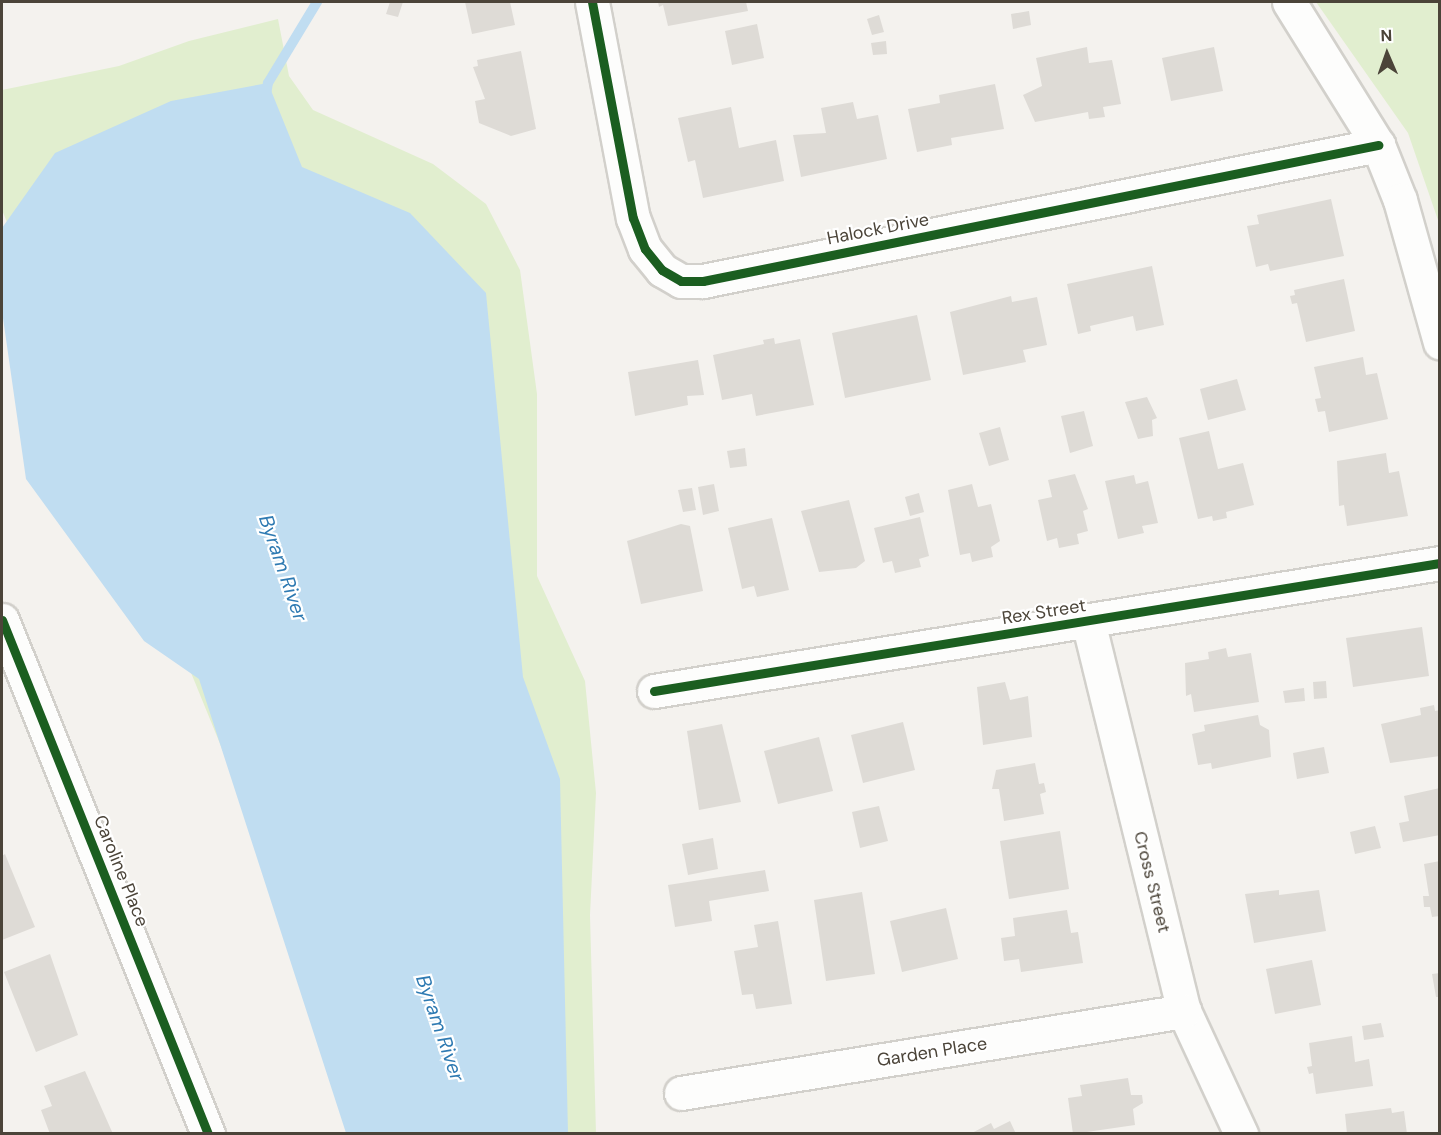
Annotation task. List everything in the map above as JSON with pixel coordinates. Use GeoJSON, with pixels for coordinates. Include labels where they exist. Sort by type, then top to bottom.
{"type":"FeatureCollection","features":[{"type":"Feature","properties":{"kind":"street","name":"Halock Drive"},"geometry":{"type":"LineString","coordinates":[[592,2],[633,218],[645,249],[662,270],[681,281],[703,281],[1378,145]]}},
{"type":"Feature","properties":{"kind":"street"},"geometry":{"type":"LineString","coordinates":[[1289,2],[1378,145],[1401,200],[1440,342]]}},
{"type":"Feature","properties":{"kind":"street","name":"Rex Street"},"geometry":{"type":"LineString","coordinates":[[654,692],[1440,562]]}},
{"type":"Feature","properties":{"kind":"street","name":"Caroline Place"},"geometry":{"type":"LineString","coordinates":[[2,620],[208,1134]]}},
{"type":"Feature","properties":{"kind":"street","name":"Cross Street"},"geometry":{"type":"LineString","coordinates":[[1088,621],[1184,1011],[1241,1134]]}},
{"type":"Feature","properties":{"kind":"street","name":"Garden Place"},"geometry":{"type":"LineString","coordinates":[[681,1093],[1184,1011]]}},
{"type":"Feature","properties":{"kind":"green space"},"geometry":{"type":"Polygon","coordinates":[[[1316,2],[1439,2],[1439,223],[1408,133],[1316,2]]]}},
{"type":"Feature","properties":{"kind":"green space"},"geometry":{"type":"Polygon","coordinates":[[[278,19],[289,76],[313,110],[433,164],[486,204],[520,270],[537,394],[537,576],[585,681],[596,793],[590,915],[596,1133],[379,1133],[2,210],[2,90],[119,66],[189,41],[278,19]]]}},
{"type":"Feature","properties":{"kind":"water"},"geometry":{"type":"Polygon","coordinates":[[[268,83],[302,167],[410,213],[486,293],[523,677],[560,779],[568,1133],[346,1133],[199,679],[144,641],[26,479],[2,311],[2,228],[55,153],[171,101],[268,83]]]}},
{"type":"Feature","properties":{"kind":"building"},"geometry":{"type":"Polygon","coordinates":[[[390,2],[403,2],[398,17],[386,14],[390,2]]]}},
{"type":"Feature","properties":{"kind":"building"},"geometry":{"type":"Polygon","coordinates":[[[465,2],[510,2],[515,25],[472,34],[465,2]]]}},
{"type":"Feature","properties":{"kind":"building"},"geometry":{"type":"Polygon","coordinates":[[[658,2],[746,2],[748,11],[668,26],[663,5],[659,7],[658,2]]]}},
{"type":"Feature","properties":{"kind":"building"},"geometry":{"type":"Polygon","coordinates":[[[1029,11],[1031,25],[1013,29],[1011,14],[1029,11]]]}},
{"type":"Feature","properties":{"kind":"building"},"geometry":{"type":"Polygon","coordinates":[[[879,15],[884,32],[872,35],[867,19],[879,15]]]}},
{"type":"Feature","properties":{"kind":"building"},"geometry":{"type":"Polygon","coordinates":[[[757,24],[764,58],[732,65],[725,31],[757,24]]]}},
{"type":"Feature","properties":{"kind":"building"},"geometry":{"type":"Polygon","coordinates":[[[886,41],[887,54],[873,55],[871,43],[886,41]]]}},
{"type":"Feature","properties":{"kind":"building"},"geometry":{"type":"Polygon","coordinates":[[[1087,47],[1089,63],[1112,60],[1121,104],[1103,107],[1105,117],[1089,119],[1088,112],[1035,122],[1023,95],[1042,86],[1036,58],[1087,47]]]}},
{"type":"Feature","properties":{"kind":"building"},"geometry":{"type":"Polygon","coordinates":[[[1214,47],[1223,91],[1171,101],[1162,58],[1214,47]]]}},
{"type":"Feature","properties":{"kind":"building"},"geometry":{"type":"Polygon","coordinates":[[[521,51],[536,129],[511,136],[479,123],[475,101],[485,99],[473,67],[478,66],[477,60],[521,51]]]}},
{"type":"Feature","properties":{"kind":"building"},"geometry":{"type":"Polygon","coordinates":[[[995,84],[1004,129],[951,138],[952,145],[917,152],[908,109],[940,103],[939,95],[995,84]]]}},
{"type":"Feature","properties":{"kind":"building"},"geometry":{"type":"Polygon","coordinates":[[[853,102],[857,119],[878,115],[887,159],[801,177],[793,135],[826,133],[821,108],[853,102]]]}},
{"type":"Feature","properties":{"kind":"building"},"geometry":{"type":"Polygon","coordinates":[[[731,107],[739,148],[776,140],[784,181],[703,198],[695,160],[688,162],[678,118],[731,107]]]}},
{"type":"Feature","properties":{"kind":"building"},"geometry":{"type":"Polygon","coordinates":[[[1331,199],[1344,256],[1270,271],[1268,264],[1256,267],[1247,226],[1259,224],[1257,215],[1331,199]]]}},
{"type":"Feature","properties":{"kind":"building"},"geometry":{"type":"Polygon","coordinates":[[[1152,266],[1164,325],[1136,331],[1133,316],[1090,326],[1091,331],[1078,334],[1067,284],[1152,266]]]}},
{"type":"Feature","properties":{"kind":"building"},"geometry":{"type":"Polygon","coordinates":[[[1344,279],[1355,331],[1306,342],[1297,303],[1292,304],[1290,296],[1295,295],[1294,290],[1344,279]]]}},
{"type":"Feature","properties":{"kind":"building"},"geometry":{"type":"Polygon","coordinates":[[[1011,296],[1012,302],[1037,297],[1047,345],[1023,350],[1026,362],[963,375],[950,312],[1011,296]]]}},
{"type":"Feature","properties":{"kind":"building"},"geometry":{"type":"Polygon","coordinates":[[[917,315],[931,380],[845,398],[832,333],[917,315]]]}},
{"type":"Feature","properties":{"kind":"building"},"geometry":{"type":"Polygon","coordinates":[[[774,338],[775,344],[800,339],[814,405],[756,416],[752,394],[722,400],[713,355],[764,344],[763,340],[774,338]]]}},
{"type":"Feature","properties":{"kind":"building"},"geometry":{"type":"Polygon","coordinates":[[[1363,357],[1366,375],[1377,373],[1388,419],[1329,432],[1325,411],[1318,412],[1315,399],[1321,398],[1314,367],[1363,357]]]}},
{"type":"Feature","properties":{"kind":"building"},"geometry":{"type":"Polygon","coordinates":[[[698,360],[704,395],[687,396],[688,405],[635,416],[628,372],[698,360]]]}},
{"type":"Feature","properties":{"kind":"building"},"geometry":{"type":"Polygon","coordinates":[[[1237,379],[1246,410],[1208,420],[1200,389],[1237,379]]]}},
{"type":"Feature","properties":{"kind":"building"},"geometry":{"type":"Polygon","coordinates":[[[1147,397],[1157,418],[1152,420],[1153,436],[1138,439],[1125,402],[1147,397]]]}},
{"type":"Feature","properties":{"kind":"building"},"geometry":{"type":"Polygon","coordinates":[[[1084,411],[1093,446],[1070,453],[1061,416],[1084,411]]]}},
{"type":"Feature","properties":{"kind":"building"},"geometry":{"type":"Polygon","coordinates":[[[1000,427],[1009,460],[989,466],[979,433],[1000,427]]]}},
{"type":"Feature","properties":{"kind":"building"},"geometry":{"type":"Polygon","coordinates":[[[1209,431],[1218,469],[1243,463],[1254,505],[1226,512],[1227,518],[1213,521],[1212,516],[1198,519],[1179,438],[1209,431]]]}},
{"type":"Feature","properties":{"kind":"building"},"geometry":{"type":"Polygon","coordinates":[[[745,448],[747,466],[730,468],[727,451],[745,448]]]}},
{"type":"Feature","properties":{"kind":"building"},"geometry":{"type":"Polygon","coordinates":[[[1386,453],[1389,473],[1399,471],[1408,516],[1347,526],[1344,505],[1339,506],[1337,461],[1386,453]]]}},
{"type":"Feature","properties":{"kind":"building"},"geometry":{"type":"Polygon","coordinates":[[[1075,474],[1088,509],[1083,511],[1088,531],[1077,534],[1079,544],[1059,548],[1057,538],[1047,541],[1038,500],[1052,497],[1048,480],[1075,474]]]}},
{"type":"Feature","properties":{"kind":"building"},"geometry":{"type":"Polygon","coordinates":[[[1134,475],[1136,484],[1148,481],[1158,523],[1142,526],[1144,533],[1118,539],[1105,481],[1134,475]]]}},
{"type":"Feature","properties":{"kind":"building"},"geometry":{"type":"Polygon","coordinates":[[[714,484],[719,511],[703,515],[698,487],[714,484]]]}},
{"type":"Feature","properties":{"kind":"building"},"geometry":{"type":"Polygon","coordinates":[[[972,484],[978,507],[991,504],[1000,541],[991,547],[993,557],[972,562],[970,553],[960,555],[948,490],[972,484]]]}},
{"type":"Feature","properties":{"kind":"building"},"geometry":{"type":"Polygon","coordinates":[[[692,488],[696,510],[683,512],[678,490],[692,488]]]}},
{"type":"Feature","properties":{"kind":"building"},"geometry":{"type":"Polygon","coordinates":[[[919,493],[924,512],[910,516],[905,497],[919,493]]]}},
{"type":"Feature","properties":{"kind":"building"},"geometry":{"type":"Polygon","coordinates":[[[849,500],[865,561],[856,568],[819,572],[801,511],[849,500]]]}},
{"type":"Feature","properties":{"kind":"building"},"geometry":{"type":"Polygon","coordinates":[[[920,517],[929,556],[919,559],[921,567],[895,573],[892,561],[883,563],[874,528],[920,517]]]}},
{"type":"Feature","properties":{"kind":"building"},"geometry":{"type":"Polygon","coordinates":[[[772,518],[789,590],[757,597],[754,586],[742,589],[728,528],[772,518]]]}},
{"type":"Feature","properties":{"kind":"building"},"geometry":{"type":"Polygon","coordinates":[[[681,524],[690,526],[703,591],[641,604],[627,541],[681,524]]]}},
{"type":"Feature","properties":{"kind":"building"},"geometry":{"type":"Polygon","coordinates":[[[1422,627],[1429,676],[1353,687],[1346,638],[1422,627]]]}},
{"type":"Feature","properties":{"kind":"building"},"geometry":{"type":"Polygon","coordinates":[[[1226,648],[1228,657],[1251,653],[1259,702],[1194,712],[1191,694],[1186,696],[1185,663],[1209,659],[1208,652],[1226,648]]]}},
{"type":"Feature","properties":{"kind":"building"},"geometry":{"type":"Polygon","coordinates":[[[1326,681],[1327,698],[1314,699],[1313,682],[1326,681]]]}},
{"type":"Feature","properties":{"kind":"building"},"geometry":{"type":"Polygon","coordinates":[[[1005,682],[1010,700],[1028,696],[1032,737],[983,745],[977,687],[1005,682]]]}},
{"type":"Feature","properties":{"kind":"building"},"geometry":{"type":"Polygon","coordinates":[[[1304,688],[1305,701],[1285,703],[1283,691],[1304,688]]]}},
{"type":"Feature","properties":{"kind":"building"},"geometry":{"type":"Polygon","coordinates":[[[1434,705],[1435,711],[1440,710],[1440,756],[1390,763],[1381,724],[1421,715],[1420,708],[1434,705]]]}},
{"type":"Feature","properties":{"kind":"building"},"geometry":{"type":"Polygon","coordinates":[[[1258,715],[1260,725],[1269,730],[1271,757],[1212,769],[1211,763],[1198,765],[1192,734],[1205,731],[1204,725],[1258,715]]]}},
{"type":"Feature","properties":{"kind":"building"},"geometry":{"type":"Polygon","coordinates":[[[903,722],[915,770],[863,783],[851,735],[903,722]]]}},
{"type":"Feature","properties":{"kind":"building"},"geometry":{"type":"Polygon","coordinates":[[[722,724],[741,802],[699,810],[687,731],[722,724]]]}},
{"type":"Feature","properties":{"kind":"building"},"geometry":{"type":"Polygon","coordinates":[[[819,737],[833,791],[778,804],[764,751],[819,737]]]}},
{"type":"Feature","properties":{"kind":"building"},"geometry":{"type":"Polygon","coordinates":[[[1324,747],[1329,773],[1297,779],[1293,753],[1324,747]]]}},
{"type":"Feature","properties":{"kind":"building"},"geometry":{"type":"Polygon","coordinates":[[[1035,763],[1039,784],[1044,783],[1046,792],[1040,794],[1044,814],[1004,821],[999,789],[992,789],[996,770],[1035,763]]]}},
{"type":"Feature","properties":{"kind":"building"},"geometry":{"type":"Polygon","coordinates":[[[1440,788],[1440,835],[1403,842],[1399,823],[1409,821],[1404,796],[1440,788]]]}},
{"type":"Feature","properties":{"kind":"building"},"geometry":{"type":"Polygon","coordinates":[[[879,806],[888,841],[860,848],[852,812],[879,806]]]}},
{"type":"Feature","properties":{"kind":"building"},"geometry":{"type":"Polygon","coordinates":[[[1375,826],[1381,848],[1355,854],[1350,832],[1375,826]]]}},
{"type":"Feature","properties":{"kind":"building"},"geometry":{"type":"Polygon","coordinates":[[[1060,831],[1069,889],[1009,899],[1000,841],[1060,831]]]}},
{"type":"Feature","properties":{"kind":"building"},"geometry":{"type":"Polygon","coordinates":[[[713,838],[718,869],[688,875],[682,844],[713,838]]]}},
{"type":"Feature","properties":{"kind":"building"},"geometry":{"type":"Polygon","coordinates":[[[5,854],[35,927],[2,940],[2,856],[5,854]]]}},
{"type":"Feature","properties":{"kind":"building"},"geometry":{"type":"Polygon","coordinates":[[[1440,861],[1440,916],[1432,917],[1430,907],[1424,907],[1423,896],[1429,896],[1424,864],[1440,861]]]}},
{"type":"Feature","properties":{"kind":"building"},"geometry":{"type":"Polygon","coordinates":[[[765,870],[769,891],[709,901],[712,921],[675,927],[668,885],[765,870]]]}},
{"type":"Feature","properties":{"kind":"building"},"geometry":{"type":"Polygon","coordinates":[[[1279,890],[1279,895],[1319,890],[1326,931],[1254,943],[1245,894],[1279,890]]]}},
{"type":"Feature","properties":{"kind":"building"},"geometry":{"type":"Polygon","coordinates":[[[862,892],[875,974],[826,981],[814,900],[862,892]]]}},
{"type":"Feature","properties":{"kind":"building"},"geometry":{"type":"Polygon","coordinates":[[[946,908],[958,959],[902,972],[890,921],[946,908]]]}},
{"type":"Feature","properties":{"kind":"building"},"geometry":{"type":"Polygon","coordinates":[[[1067,910],[1071,933],[1078,932],[1083,963],[1021,972],[1019,959],[1004,961],[1001,938],[1015,936],[1013,918],[1067,910]]]}},
{"type":"Feature","properties":{"kind":"building"},"geometry":{"type":"Polygon","coordinates":[[[778,921],[792,1004],[756,1009],[753,994],[742,995],[734,951],[758,947],[754,925],[778,921]]]}},
{"type":"Feature","properties":{"kind":"building"},"geometry":{"type":"Polygon","coordinates":[[[50,954],[78,1035],[36,1052],[4,972],[50,954]]]}},
{"type":"Feature","properties":{"kind":"building"},"geometry":{"type":"Polygon","coordinates":[[[1312,960],[1321,1005],[1275,1014],[1266,969],[1312,960]]]}},
{"type":"Feature","properties":{"kind":"building"},"geometry":{"type":"Polygon","coordinates":[[[1440,973],[1440,997],[1436,997],[1432,974],[1440,973]]]}},
{"type":"Feature","properties":{"kind":"building"},"geometry":{"type":"Polygon","coordinates":[[[1381,1023],[1384,1037],[1364,1040],[1362,1026],[1381,1023]]]}},
{"type":"Feature","properties":{"kind":"building"},"geometry":{"type":"Polygon","coordinates":[[[1352,1036],[1355,1062],[1369,1059],[1373,1086],[1316,1094],[1313,1073],[1309,1074],[1307,1067],[1312,1066],[1309,1043],[1352,1036]]]}},
{"type":"Feature","properties":{"kind":"building"},"geometry":{"type":"Polygon","coordinates":[[[85,1071],[113,1134],[50,1134],[41,1110],[52,1106],[44,1086],[85,1071]]]}},
{"type":"Feature","properties":{"kind":"building"},"geometry":{"type":"Polygon","coordinates":[[[1128,1078],[1131,1095],[1142,1095],[1143,1103],[1133,1109],[1135,1125],[1073,1134],[1068,1098],[1082,1096],[1080,1085],[1128,1078]]]}},
{"type":"Feature","properties":{"kind":"building"},"geometry":{"type":"Polygon","coordinates":[[[1391,1108],[1392,1113],[1404,1111],[1407,1134],[1347,1134],[1345,1114],[1391,1108]]]}},
{"type":"Feature","properties":{"kind":"building"},"geometry":{"type":"Polygon","coordinates":[[[1010,1121],[1016,1134],[970,1134],[991,1123],[994,1129],[1010,1121]]]}},
{"type":"Feature","properties":{"kind":"waterway","name":"Byram River"},"geometry":{"type":"LineString","coordinates":[[266,95],[268,83],[317,2]]}},
{"type":"Feature","properties":{"kind":"cycle path"},"geometry":{"type":"LineString","coordinates":[[592,2],[633,218],[645,249],[662,270],[681,281],[703,281],[1378,145]]}},
{"type":"Feature","properties":{"kind":"cycle path"},"geometry":{"type":"LineString","coordinates":[[654,691],[1440,563]]}},
{"type":"Feature","properties":{"kind":"cycle path"},"geometry":{"type":"LineString","coordinates":[[2,620],[208,1134]]}}]}
